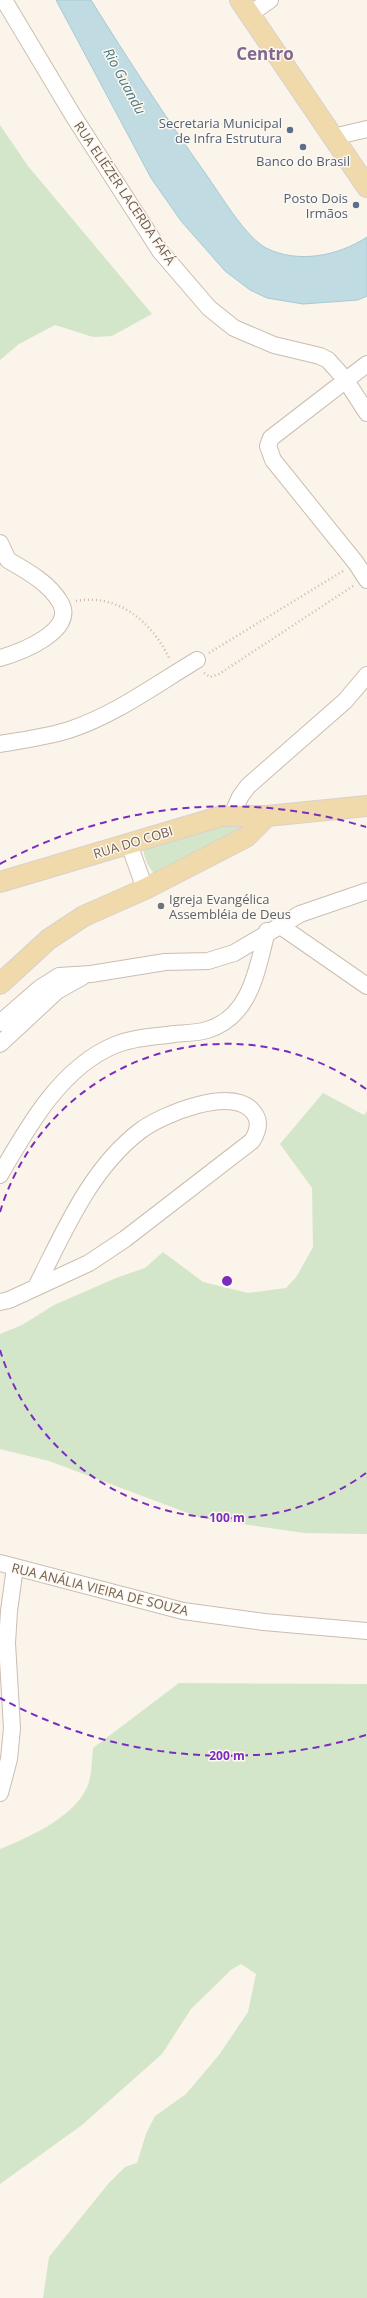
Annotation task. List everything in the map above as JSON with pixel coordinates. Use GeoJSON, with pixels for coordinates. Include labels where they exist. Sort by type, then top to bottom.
{"type":"FeatureCollection","features":[{"type":"Feature","properties":{"kind":"main road"},"geometry":{"type":"LineString","coordinates":[[245,7],[367,187]]}},
{"type":"Feature","properties":{"kind":"main road","name":"RUA DO COBI"},"geometry":{"type":"LineString","coordinates":[[0,882],[206,820],[232,815],[268,816],[367,806]]}},
{"type":"Feature","properties":{"kind":"main road"},"geometry":{"type":"LineString","coordinates":[[0,984],[49,939],[84,916],[145,889],[246,837],[268,816]]}},
{"type":"Feature","properties":{"kind":"street","name":"RUA ELIÉZER LACERDA FAFÁ"},"geometry":{"type":"LineString","coordinates":[[4,0],[70,111],[160,251],[209,308],[234,328],[247,334],[274,344],[320,356],[334,365],[346,379],[367,413]]}},
{"type":"Feature","properties":{"kind":"street"},"geometry":{"type":"LineString","coordinates":[[245,7],[270,0]]}},
{"type":"Feature","properties":{"kind":"street"},"geometry":{"type":"LineString","coordinates":[[333,137],[367,129]]}},
{"type":"Feature","properties":{"kind":"street"},"geometry":{"type":"LineString","coordinates":[[366,579],[356,563],[273,460],[268,446],[271,438],[367,364]]}},
{"type":"Feature","properties":{"kind":"street"},"geometry":{"type":"LineString","coordinates":[[0,543],[4,564],[51,590],[61,604],[61,620],[50,635],[25,651],[0,658]]}},
{"type":"Feature","properties":{"kind":"street"},"geometry":{"type":"LineString","coordinates":[[0,744],[68,731],[90,722],[118,709],[197,660]]}},
{"type":"Feature","properties":{"kind":"street"},"geometry":{"type":"LineString","coordinates":[[232,815],[240,797],[248,786],[345,701],[367,675]]}},
{"type":"Feature","properties":{"kind":"street"},"geometry":{"type":"LineString","coordinates":[[129,844],[145,889]]}},
{"type":"Feature","properties":{"kind":"street"},"geometry":{"type":"LineString","coordinates":[[0,1023],[51,980],[66,975],[85,975],[144,965],[208,961],[234,953],[273,928],[300,914],[367,891]]}},
{"type":"Feature","properties":{"kind":"street"},"geometry":{"type":"LineString","coordinates":[[273,928],[367,986]]}},
{"type":"Feature","properties":{"kind":"street"},"geometry":{"type":"LineString","coordinates":[[0,1175],[30,1122],[68,1078],[89,1061],[114,1046],[143,1037],[208,1030],[227,1020],[240,1010],[249,995],[273,928]]}},
{"type":"Feature","properties":{"kind":"street"},"geometry":{"type":"LineString","coordinates":[[0,1044],[57,991],[85,975]]}},
{"type":"Feature","properties":{"kind":"street"},"geometry":{"type":"LineString","coordinates":[[0,1302],[36,1287],[89,1262],[125,1239],[252,1141],[258,1126],[257,1116],[248,1106],[232,1101],[192,1105],[169,1114],[140,1130],[119,1150],[94,1180],[66,1228],[36,1287]]}},
{"type":"Feature","properties":{"kind":"street"},"geometry":{"type":"LineString","coordinates":[[0,1793],[9,1759],[12,1728],[8,1643],[8,1565]]}},
{"type":"Feature","properties":{"kind":"street","name":"RUA ANÁLIA VIEIRA DE SOUZA"},"geometry":{"type":"LineString","coordinates":[[8,1565],[182,1611],[264,1622],[367,1631]]}},
{"type":"Feature","properties":{"kind":"path"},"geometry":{"type":"LineString","coordinates":[[356,563],[197,660],[208,676],[219,674],[366,579]]}},
{"type":"Feature","properties":{"kind":"path"},"geometry":{"type":"LineString","coordinates":[[61,604],[86,599],[102,601],[125,608],[141,619],[154,634],[165,650],[176,673]]}},
{"type":"Feature","properties":{"kind":"green space"},"geometry":{"type":"Polygon","coordinates":[[[0,125],[28,166],[152,314],[112,336],[93,337],[55,325],[19,344],[0,360],[0,125]]]}},
{"type":"Feature","properties":{"kind":"green space"},"geometry":{"type":"Polygon","coordinates":[[[221,823],[243,826],[241,830],[156,875],[145,859],[143,847],[221,823]]]}},
{"type":"Feature","properties":{"kind":"green space"},"geometry":{"type":"Polygon","coordinates":[[[323,1093],[364,1115],[367,1111],[367,1534],[304,1533],[201,1518],[49,1461],[0,1449],[0,1334],[22,1325],[54,1305],[116,1278],[145,1268],[163,1252],[203,1282],[248,1293],[286,1288],[297,1276],[313,1247],[312,1188],[280,1144],[323,1093]]]}},
{"type":"Feature","properties":{"kind":"green space"},"geometry":{"type":"Polygon","coordinates":[[[179,1683],[367,1684],[367,2298],[43,2298],[49,2257],[108,2184],[125,2167],[137,2163],[146,2134],[155,2116],[186,2094],[219,2055],[248,2012],[256,1974],[241,1964],[231,1970],[191,2009],[162,2054],[82,2125],[0,2184],[0,1849],[39,1831],[64,1815],[75,1805],[84,1794],[89,1782],[93,1748],[179,1683]]]}},
{"type":"Feature","properties":{"kind":"water","name":"Rio Guandu"},"geometry":{"type":"Polygon","coordinates":[[[56,0],[91,0],[179,136],[228,207],[243,227],[258,243],[278,253],[304,257],[331,253],[356,244],[367,237],[367,296],[358,300],[303,304],[267,298],[250,290],[225,271],[181,221],[151,178],[56,0]]]}},
{"type":"Feature","properties":{"kind":"place","name":"Secretaria Municipal de Infra Estrutura"},"geometry":{"type":"Point","coordinates":[290,130]}},
{"type":"Feature","properties":{"kind":"place","name":"Banco do Brasil"},"geometry":{"type":"Point","coordinates":[303,147]}},
{"type":"Feature","properties":{"kind":"place","name":"Posto Dois Irmãos"},"geometry":{"type":"Point","coordinates":[356,205]}},
{"type":"Feature","properties":{"kind":"place","name":"Igreja Evangélica Assembléia de Deus"},"geometry":{"type":"Point","coordinates":[161,906]}},
{"type":"Feature","properties":{"kind":"district","name":"Centro"},"geometry":{"type":"Point","coordinates":[265,53]}}]}
